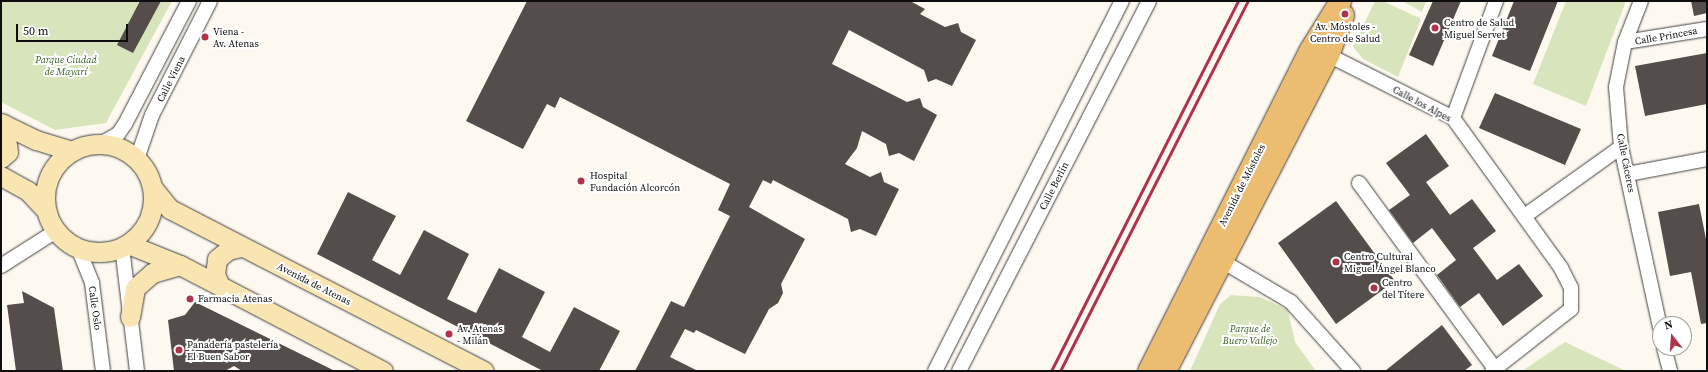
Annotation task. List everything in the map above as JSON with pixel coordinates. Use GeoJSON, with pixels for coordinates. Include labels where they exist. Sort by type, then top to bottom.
{"type":"FeatureCollection","features":[{"type":"Feature","properties":{"kind":"main road","name":"Avenida de Móstoles"},"geometry":{"type":"LineString","coordinates":[[1148,371],[1310,49],[1340,1]]}},
{"type":"Feature","properties":{"kind":"main road","name":"Avenida de Móstoles"},"geometry":{"type":"LineString","coordinates":[[1165,371],[1328,55],[1348,1]]}},
{"type":"Feature","properties":{"kind":"street","name":"Calle Viena"},"geometry":{"type":"LineString","coordinates":[[100,144],[118,134],[125,124],[189,1]]}},
{"type":"Feature","properties":{"kind":"street","name":"Calle Viena"},"geometry":{"type":"LineString","coordinates":[[137,159],[152,115],[210,1]]}},
{"type":"Feature","properties":{"kind":"street"},"geometry":{"type":"LineString","coordinates":[[935,371],[1122,1]]}},
{"type":"Feature","properties":{"kind":"street","name":"Calle Berlín"},"geometry":{"type":"LineString","coordinates":[[959,371],[1149,1]]}},
{"type":"Feature","properties":{"kind":"street"},"geometry":{"type":"LineString","coordinates":[[1453,118],[1496,1]]}},
{"type":"Feature","properties":{"kind":"street","name":"Calle Cáceres"},"geometry":{"type":"LineString","coordinates":[[1642,1],[1625,42],[1616,87],[1621,147],[1658,316]]}},
{"type":"Feature","properties":{"kind":"street","name":"Calle Princesa"},"geometry":{"type":"LineString","coordinates":[[1625,42],[1707,29]]}},
{"type":"Feature","properties":{"kind":"street","name":"Calle los Alpes"},"geometry":{"type":"LineString","coordinates":[[1328,55],[1453,118],[1526,215],[1571,288],[1571,309],[1494,370],[1359,183]]}},
{"type":"Feature","properties":{"kind":"street"},"geometry":{"type":"LineString","coordinates":[[2,123],[72,151]]}},
{"type":"Feature","properties":{"kind":"street"},"geometry":{"type":"LineString","coordinates":[[1,158],[8,152],[2,123]]}},
{"type":"Feature","properties":{"kind":"street"},"geometry":{"type":"LineString","coordinates":[[1,176],[28,191],[46,210],[56,231],[78,248],[107,251],[125,245],[149,219],[152,187],[137,159],[115,146],[100,144],[72,151],[49,176],[46,210]]}},
{"type":"Feature","properties":{"kind":"street"},"geometry":{"type":"LineString","coordinates":[[1526,215],[1621,147]]}},
{"type":"Feature","properties":{"kind":"street"},"geometry":{"type":"LineString","coordinates":[[1628,174],[1707,159]]}},
{"type":"Feature","properties":{"kind":"street","name":"Avenida de Atenas"},"geometry":{"type":"LineString","coordinates":[[152,187],[170,208],[241,247],[484,371]]}},
{"type":"Feature","properties":{"kind":"street"},"geometry":{"type":"LineString","coordinates":[[1,266],[56,231]]}},
{"type":"Feature","properties":{"kind":"street"},"geometry":{"type":"LineString","coordinates":[[125,245],[180,265],[383,371]]}},
{"type":"Feature","properties":{"kind":"street"},"geometry":{"type":"LineString","coordinates":[[125,245],[130,317],[137,371]]}},
{"type":"Feature","properties":{"kind":"street"},"geometry":{"type":"LineString","coordinates":[[220,286],[216,274],[217,260],[228,250],[241,247]]}},
{"type":"Feature","properties":{"kind":"street","name":"Calle Oslo"},"geometry":{"type":"LineString","coordinates":[[78,248],[92,283],[104,371]]}},
{"type":"Feature","properties":{"kind":"street"},"geometry":{"type":"LineString","coordinates":[[1222,261],[1291,302],[1352,371]]}},
{"type":"Feature","properties":{"kind":"street"},"geometry":{"type":"LineString","coordinates":[[130,317],[135,288],[152,274],[180,265]]}},
{"type":"Feature","properties":{"kind":"street"},"geometry":{"type":"LineString","coordinates":[[1666,356],[1670,371]]}},
{"type":"Feature","properties":{"kind":"green space","name":"Parque Ciudad de Mayarí"},"geometry":{"type":"Polygon","coordinates":[[[1,1],[172,1],[106,123],[55,130],[1,102],[1,1]]]}},
{"type":"Feature","properties":{"kind":"green space"},"geometry":{"type":"Polygon","coordinates":[[[1375,1],[1383,1],[1421,19],[1398,77],[1363,59],[1353,47],[1375,1]]]}},
{"type":"Feature","properties":{"kind":"green space"},"geometry":{"type":"Polygon","coordinates":[[[1402,1],[1426,1],[1422,12],[1402,1]]]}},
{"type":"Feature","properties":{"kind":"green space"},"geometry":{"type":"Polygon","coordinates":[[[1566,1],[1626,1],[1586,106],[1533,84],[1566,1]]]}},
{"type":"Feature","properties":{"kind":"green space","name":"Parque de Buero Vallejo"},"geometry":{"type":"Polygon","coordinates":[[[1231,295],[1260,297],[1288,310],[1295,342],[1316,371],[1190,371],[1220,304],[1231,295]]]}},
{"type":"Feature","properties":{"kind":"green space"},"geometry":{"type":"Polygon","coordinates":[[[1565,342],[1624,370],[1624,371],[1522,371],[1565,342]]]}},
{"type":"Feature","properties":{"kind":"building"},"geometry":{"type":"Polygon","coordinates":[[[140,1],[161,1],[133,53],[117,45],[140,1]]]}},
{"type":"Feature","properties":{"kind":"building"},"geometry":{"type":"Polygon","coordinates":[[[527,1],[910,1],[925,9],[920,14],[945,27],[958,23],[961,32],[976,40],[952,86],[936,79],[928,82],[924,70],[849,30],[832,64],[907,102],[920,98],[923,107],[937,115],[914,161],[899,153],[889,156],[886,144],[862,131],[857,148],[845,164],[870,177],[881,172],[884,182],[899,189],[876,236],[860,229],[851,232],[848,219],[773,180],[771,184],[763,180],[749,207],[805,239],[781,284],[783,293],[778,303],[769,309],[745,354],[696,330],[694,333],[685,329],[670,357],[698,371],[635,371],[671,301],[684,307],[730,216],[718,210],[730,184],[560,97],[555,108],[547,104],[523,149],[466,121],[527,1]]]}},
{"type":"Feature","properties":{"kind":"building","name":"Centro de Salud Miguel Servet"},"geometry":{"type":"Polygon","coordinates":[[[1433,1],[1461,1],[1433,66],[1409,55],[1433,1]]]}},
{"type":"Feature","properties":{"kind":"building"},"geometry":{"type":"Polygon","coordinates":[[[1514,1],[1558,1],[1530,71],[1492,56],[1514,1]]]}},
{"type":"Feature","properties":{"kind":"building"},"geometry":{"type":"Polygon","coordinates":[[[1691,1],[1707,1],[1707,13],[1694,16],[1691,1]]]}},
{"type":"Feature","properties":{"kind":"building"},"geometry":{"type":"Polygon","coordinates":[[[1707,53],[1707,104],[1645,116],[1635,66],[1707,53]]]}},
{"type":"Feature","properties":{"kind":"building"},"geometry":{"type":"Polygon","coordinates":[[[1495,93],[1581,129],[1565,165],[1479,128],[1495,93]]]}},
{"type":"Feature","properties":{"kind":"building"},"geometry":{"type":"Polygon","coordinates":[[[1426,134],[1449,166],[1426,182],[1450,215],[1472,199],[1496,231],[1473,248],[1497,280],[1519,264],[1543,296],[1503,326],[1479,293],[1460,307],[1437,275],[1456,260],[1432,228],[1413,243],[1389,210],[1410,195],[1386,163],[1426,134]]]}},
{"type":"Feature","properties":{"kind":"building"},"geometry":{"type":"Polygon","coordinates":[[[348,192],[396,216],[372,260],[400,275],[424,230],[469,254],[447,299],[476,313],[499,268],[545,292],[522,337],[550,352],[574,307],[620,331],[599,371],[543,371],[317,254],[348,192]]]}},
{"type":"Feature","properties":{"kind":"building","name":"Centro Cultural Miguel Ángel Blanco"},"geometry":{"type":"Polygon","coordinates":[[[1336,201],[1395,281],[1336,324],[1278,243],[1336,201]]]}},
{"type":"Feature","properties":{"kind":"building"},"geometry":{"type":"Polygon","coordinates":[[[1699,204],[1707,244],[1707,323],[1701,324],[1691,272],[1670,276],[1658,212],[1699,204]]]}},
{"type":"Feature","properties":{"kind":"building"},"geometry":{"type":"Polygon","coordinates":[[[22,291],[54,308],[63,371],[16,371],[7,305],[24,303],[22,291]]]}},
{"type":"Feature","properties":{"kind":"building"},"geometry":{"type":"Polygon","coordinates":[[[195,302],[335,371],[242,371],[234,366],[225,371],[174,371],[168,320],[185,315],[195,302]]]}},
{"type":"Feature","properties":{"kind":"building"},"geometry":{"type":"Polygon","coordinates":[[[1442,325],[1472,365],[1464,371],[1385,371],[1442,325]]]}},
{"type":"Feature","properties":{"kind":"railway"},"geometry":{"type":"LineString","coordinates":[[1051,371],[1238,1]]}},
{"type":"Feature","properties":{"kind":"railway"},"geometry":{"type":"LineString","coordinates":[[1060,371],[1248,1]]}},
{"type":"Feature","properties":{"kind":"place","name":"Av. Móstoles - Centro de Salud"},"geometry":{"type":"Point","coordinates":[1345,14]}},
{"type":"Feature","properties":{"kind":"place","name":"Centro de Salud Miguel Servet"},"geometry":{"type":"Point","coordinates":[1435,28]}},
{"type":"Feature","properties":{"kind":"place","name":"Viena - Av. Atenas"},"geometry":{"type":"Point","coordinates":[205,37]}},
{"type":"Feature","properties":{"kind":"place","name":"Hospital Fundación Alcorcón"},"geometry":{"type":"Point","coordinates":[581,181]}},
{"type":"Feature","properties":{"kind":"place","name":"Centro Cultural Miguel Ángel Blanco"},"geometry":{"type":"Point","coordinates":[1336,262]}},
{"type":"Feature","properties":{"kind":"place","name":"Centro del Títere"},"geometry":{"type":"Point","coordinates":[1374,288]}},
{"type":"Feature","properties":{"kind":"place","name":"Farmacia Atenas"},"geometry":{"type":"Point","coordinates":[190,299]}},
{"type":"Feature","properties":{"kind":"place","name":"Av. Atenas - Milán"},"geometry":{"type":"Point","coordinates":[449,334]}},
{"type":"Feature","properties":{"kind":"place","name":"Panadería pastelería El Buen Sabor"},"geometry":{"type":"Point","coordinates":[179,350]}}]}
